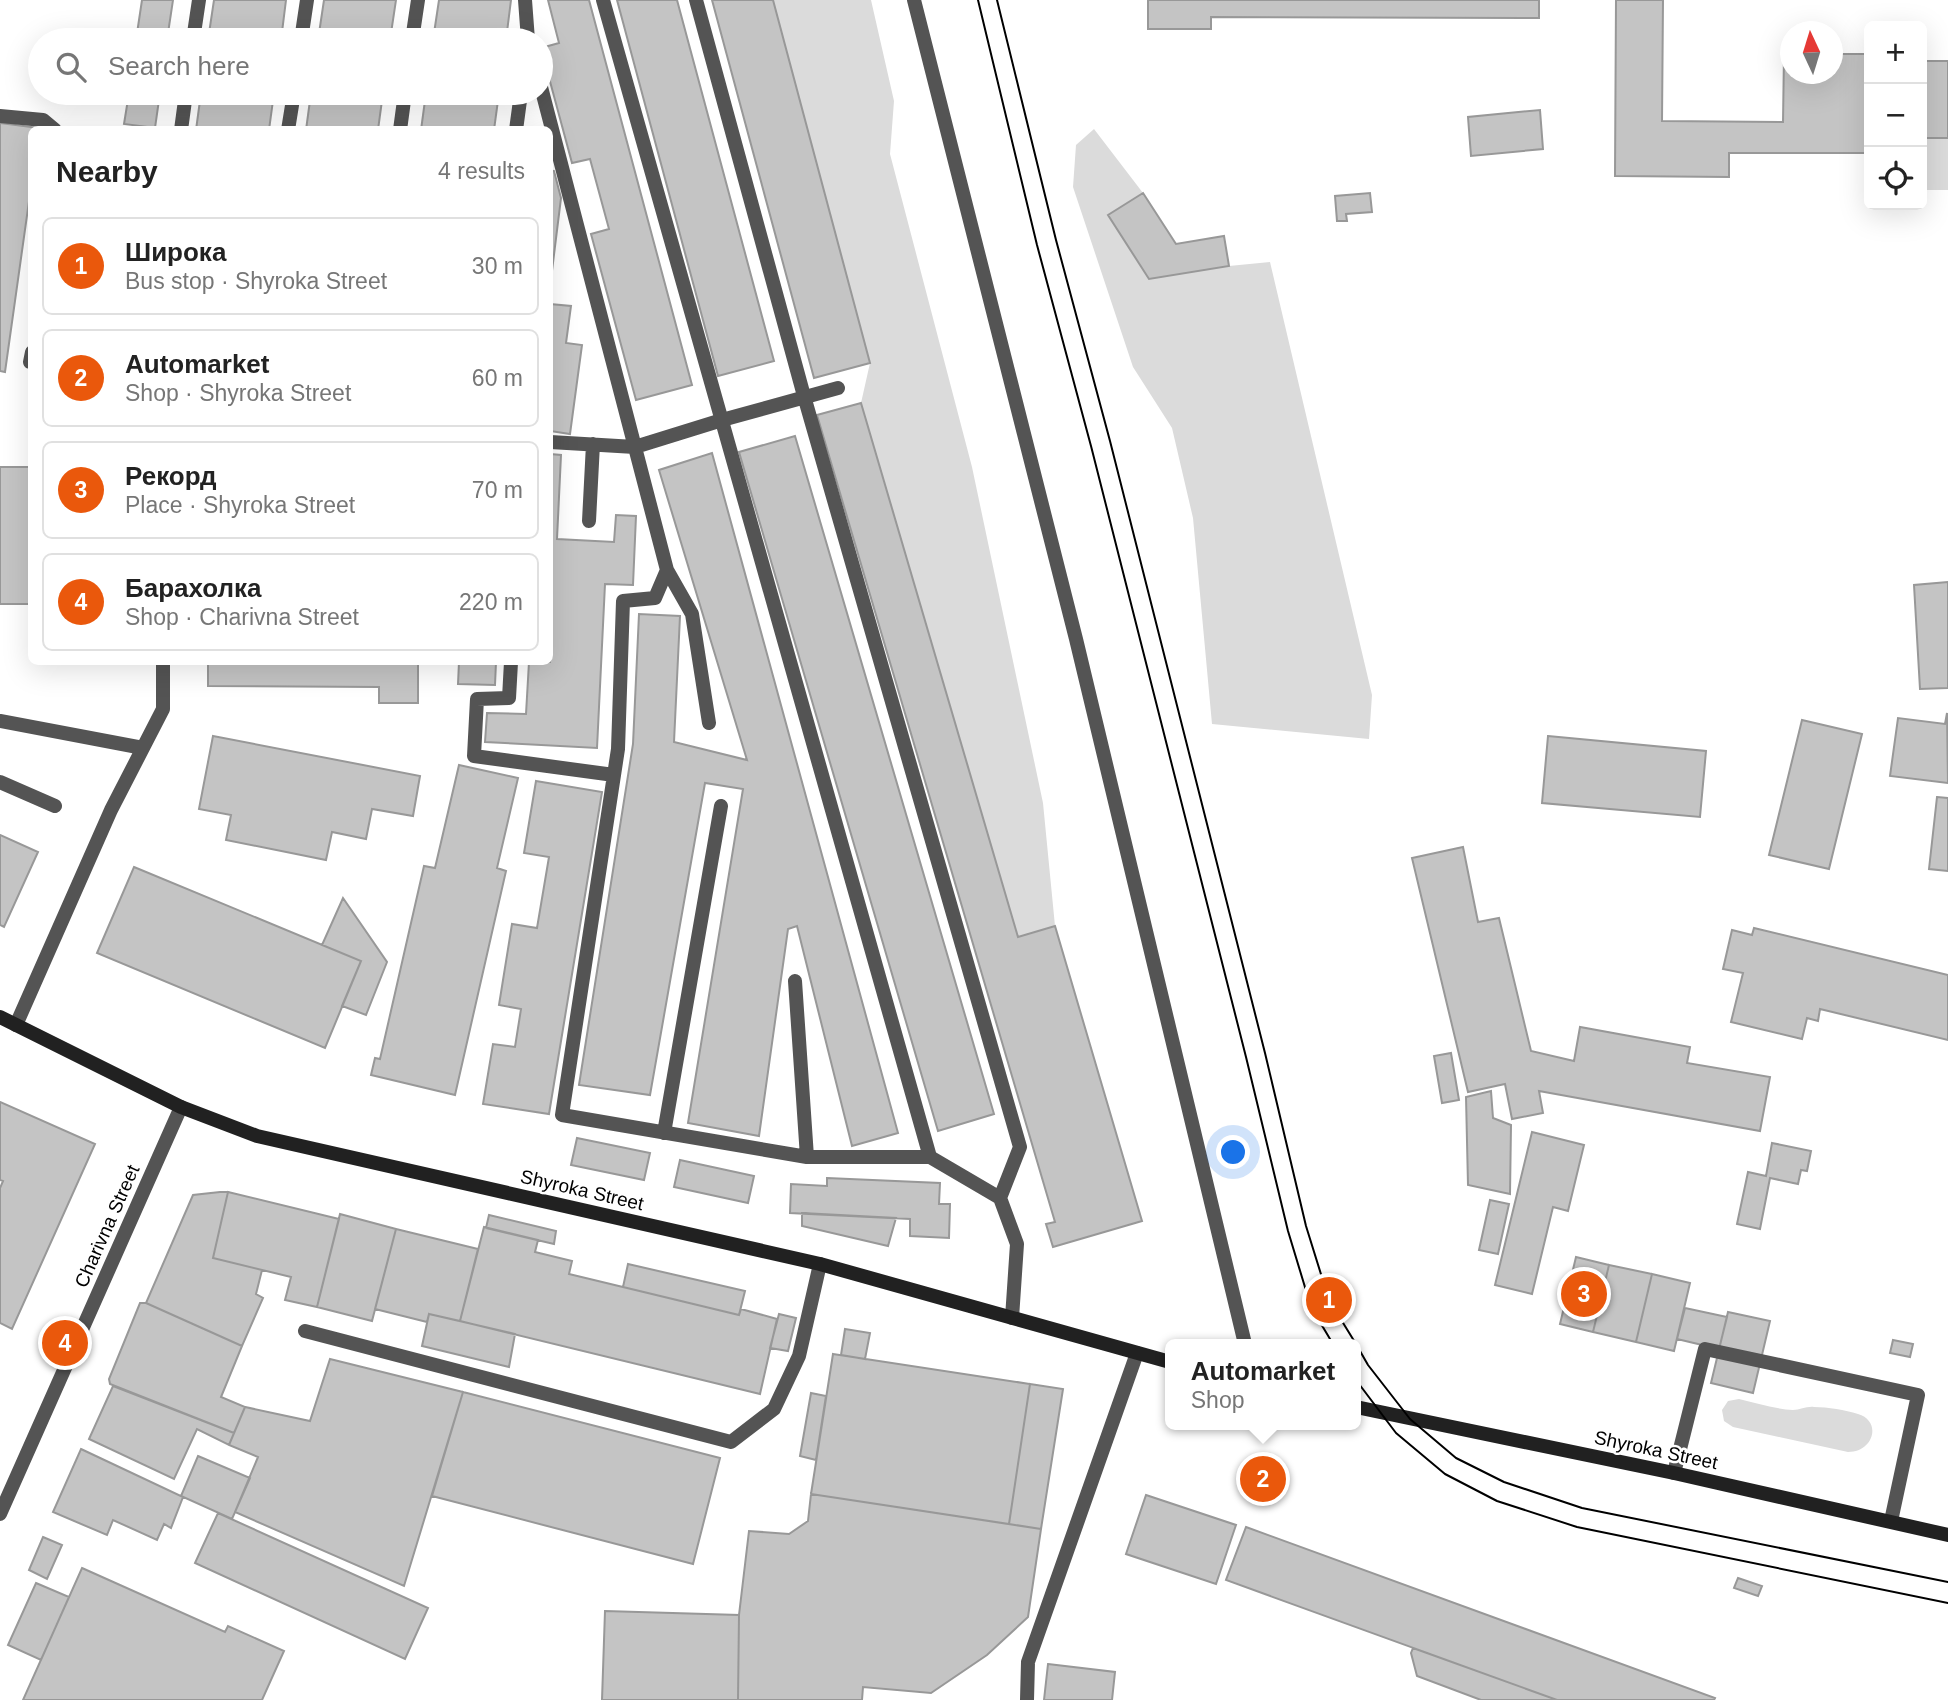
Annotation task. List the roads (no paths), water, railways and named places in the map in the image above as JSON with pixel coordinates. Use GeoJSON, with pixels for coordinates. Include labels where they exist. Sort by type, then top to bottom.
{"type":"FeatureCollection","features":[{"type":"Feature","properties":{"kind":"street"},"geometry":{"type":"LineString","coordinates":[[195,28],[199,0]]}},
{"type":"Feature","properties":{"kind":"street"},"geometry":{"type":"LineString","coordinates":[[303,28],[307,0]]}},
{"type":"Feature","properties":{"kind":"street"},"geometry":{"type":"LineString","coordinates":[[414,28],[418,0]]}},
{"type":"Feature","properties":{"kind":"street"},"geometry":{"type":"LineString","coordinates":[[525,0],[527,28]]}},
{"type":"Feature","properties":{"kind":"street"},"geometry":{"type":"LineString","coordinates":[[603,0],[930,1157]]}},
{"type":"Feature","properties":{"kind":"street"},"geometry":{"type":"LineString","coordinates":[[696,0],[804,396],[1020,1147],[1000,1198]]}},
{"type":"Feature","properties":{"kind":"street"},"geometry":{"type":"LineString","coordinates":[[914,0],[1076,639],[1244,1339]]}},
{"type":"Feature","properties":{"kind":"street"},"geometry":{"type":"LineString","coordinates":[[182,126],[184,105]]}},
{"type":"Feature","properties":{"kind":"street"},"geometry":{"type":"LineString","coordinates":[[289,126],[291,105]]}},
{"type":"Feature","properties":{"kind":"street"},"geometry":{"type":"LineString","coordinates":[[401,126],[404,105]]}},
{"type":"Feature","properties":{"kind":"street"},"geometry":{"type":"LineString","coordinates":[[517,126],[519,105]]}},
{"type":"Feature","properties":{"kind":"street"},"geometry":{"type":"LineString","coordinates":[[546,105],[551,126]]}},
{"type":"Feature","properties":{"kind":"street"},"geometry":{"type":"LineString","coordinates":[[0,116],[43,120],[50,126]]}},
{"type":"Feature","properties":{"kind":"street"},"geometry":{"type":"LineString","coordinates":[[553,133],[667,570],[692,614],[709,723]]}},
{"type":"Feature","properties":{"kind":"street"},"geometry":{"type":"LineString","coordinates":[[553,442],[635,447],[838,388]]}},
{"type":"Feature","properties":{"kind":"street"},"geometry":{"type":"LineString","coordinates":[[589,521],[593,444]]}},
{"type":"Feature","properties":{"kind":"street"},"geometry":{"type":"LineString","coordinates":[[667,570],[654,598],[623,601],[618,749],[562,1115],[807,1157],[930,1157],[1000,1198],[1017,1244],[1012,1318]]}},
{"type":"Feature","properties":{"kind":"street"},"geometry":{"type":"LineString","coordinates":[[16,1025],[111,810],[163,709],[163,665]]}},
{"type":"Feature","properties":{"kind":"street"},"geometry":{"type":"LineString","coordinates":[[511,665],[509,698],[477,699],[474,756],[614,775]]}},
{"type":"Feature","properties":{"kind":"street"},"geometry":{"type":"LineString","coordinates":[[0,721],[143,748]]}},
{"type":"Feature","properties":{"kind":"street"},"geometry":{"type":"LineString","coordinates":[[0,782],[55,806]]}},
{"type":"Feature","properties":{"kind":"street"},"geometry":{"type":"LineString","coordinates":[[664,1133],[721,806]]}},
{"type":"Feature","properties":{"kind":"street"},"geometry":{"type":"LineString","coordinates":[[795,981],[807,1157]]}},
{"type":"Feature","properties":{"kind":"street","name":"Shyroka Street"},"geometry":{"type":"LineString","coordinates":[[0,1017],[181,1107],[257,1136],[820,1264],[1165,1361]]}},
{"type":"Feature","properties":{"kind":"street","name":"Charivna Street"},"geometry":{"type":"LineString","coordinates":[[0,1514],[181,1107]]}},
{"type":"Feature","properties":{"kind":"street"},"geometry":{"type":"LineString","coordinates":[[306,1331],[731,1442],[774,1409],[799,1356],[820,1264]]}},
{"type":"Feature","properties":{"kind":"street"},"geometry":{"type":"LineString","coordinates":[[1674,1473],[1705,1349],[1918,1395],[1891,1521]]}},
{"type":"Feature","properties":{"kind":"street"},"geometry":{"type":"LineString","coordinates":[[1027,1700],[1028,1662],[1137,1353]]}},
{"type":"Feature","properties":{"kind":"street","name":"Shyroka Street"},"geometry":{"type":"LineString","coordinates":[[1361,1408],[1674,1473],[1948,1535]]}},
{"type":"Feature","properties":{"kind":"tram line"},"geometry":{"type":"LineString","coordinates":[[978,0],[1037,245],[1091,446],[1288,1231],[1311,1307],[1330,1339]]}},
{"type":"Feature","properties":{"kind":"tram line"},"geometry":{"type":"LineString","coordinates":[[997,0],[1265,1053],[1306,1226],[1329,1300],[1353,1339]]}},
{"type":"Feature","properties":{"kind":"tram line"},"geometry":{"type":"LineString","coordinates":[[1361,1353],[1410,1419],[1456,1458],[1504,1482],[1582,1508],[1948,1582]]}},
{"type":"Feature","properties":{"kind":"tram line"},"geometry":{"type":"LineString","coordinates":[[1361,1387],[1396,1433],[1445,1474],[1497,1501],[1577,1527],[1948,1603]]}},
{"type":"Feature","properties":{"kind":"place","name":"Рекорд"},"geometry":{"type":"Point","coordinates":[1584,1294]}},
{"type":"Feature","properties":{"kind":"place","name":"Широка"},"geometry":{"type":"Point","coordinates":[1329,1300]}},
{"type":"Feature","properties":{"kind":"place","name":"Барахолка"},"geometry":{"type":"Point","coordinates":[65,1343]}},
{"type":"Feature","properties":{"kind":"place","name":"Automarket"},"geometry":{"type":"Point","coordinates":[1263,1479]}}]}
